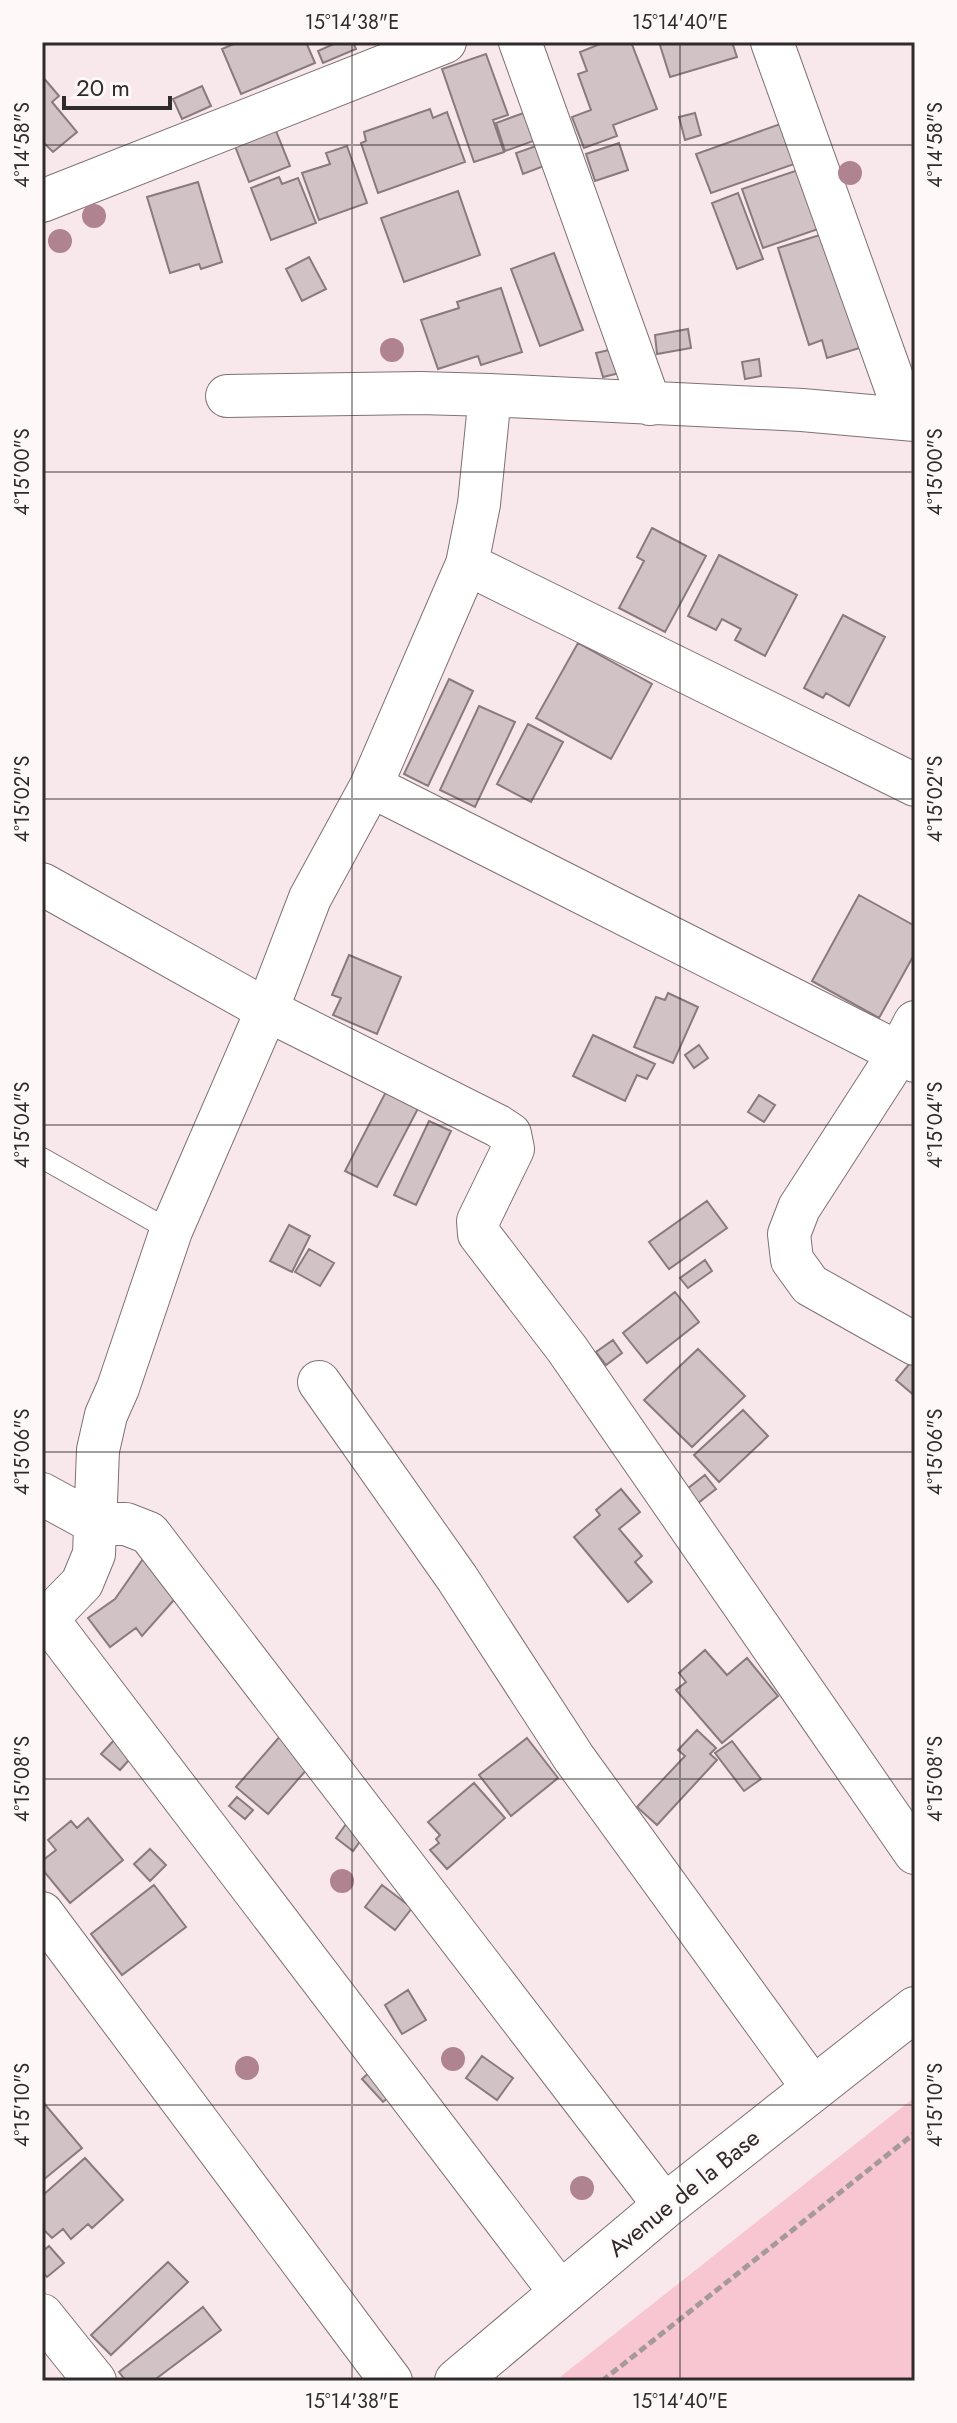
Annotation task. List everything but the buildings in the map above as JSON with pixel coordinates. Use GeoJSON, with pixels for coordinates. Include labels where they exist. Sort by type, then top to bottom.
{"type":"FeatureCollection","features":[{"type":"Feature","properties":{"kind":"main road","name":"Avenue de la Base"},"geometry":{"type":"LineString","coordinates":[[457,2381],[665,2206],[915,2009]]}},
{"type":"Feature","properties":{"kind":"street"},"geometry":{"type":"LineString","coordinates":[[42,201],[445,42]]}},
{"type":"Feature","properties":{"kind":"street"},"geometry":{"type":"LineString","coordinates":[[520,42],[650,404]]}},
{"type":"Feature","properties":{"kind":"street"},"geometry":{"type":"LineString","coordinates":[[227,396],[490,395],[802,410],[911,420],[772,42]]}},
{"type":"Feature","properties":{"kind":"street"},"geometry":{"type":"LineString","coordinates":[[490,395],[479,504],[467,564],[371,786],[310,898],[267,1010],[171,1231],[106,1415],[98,1450],[94,1554],[82,1583],[45,1622],[560,2292]]}},
{"type":"Feature","properties":{"kind":"street"},"geometry":{"type":"LineString","coordinates":[[467,564],[915,785]]}},
{"type":"Feature","properties":{"kind":"street"},"geometry":{"type":"LineString","coordinates":[[371,786],[910,1045],[799,1208],[789,1234],[792,1260],[810,1285],[915,1344]]}},
{"type":"Feature","properties":{"kind":"street"},"geometry":{"type":"LineString","coordinates":[[42,884],[267,1010],[510,1134],[513,1149],[478,1221],[479,1234],[567,1349],[915,1853]]}},
{"type":"Feature","properties":{"kind":"street"},"geometry":{"type":"LineString","coordinates":[[319,1382],[457,1578],[574,1758],[813,2088]]}},
{"type":"Feature","properties":{"kind":"street"},"geometry":{"type":"LineString","coordinates":[[42,1494],[97,1524],[126,1524],[149,1533],[665,2206]]}},
{"type":"Feature","properties":{"kind":"street"},"geometry":{"type":"LineString","coordinates":[[42,1913],[391,2381]]}},
{"type":"Feature","properties":{"kind":"street"},"geometry":{"type":"LineString","coordinates":[[42,2315],[95,2381]]}},
{"type":"Feature","properties":{"kind":"lane"},"geometry":{"type":"LineString","coordinates":[[42,1158],[171,1231]]}},
{"type":"Feature","properties":{"kind":"path"},"geometry":{"type":"LineString","coordinates":[[602,2381],[915,2133]]}},
{"type":"Feature","properties":{"kind":"shaded area"},"geometry":{"type":"Polygon","coordinates":[[[915,2097],[915,2381],[555,2381],[915,2097]]]}}]}
